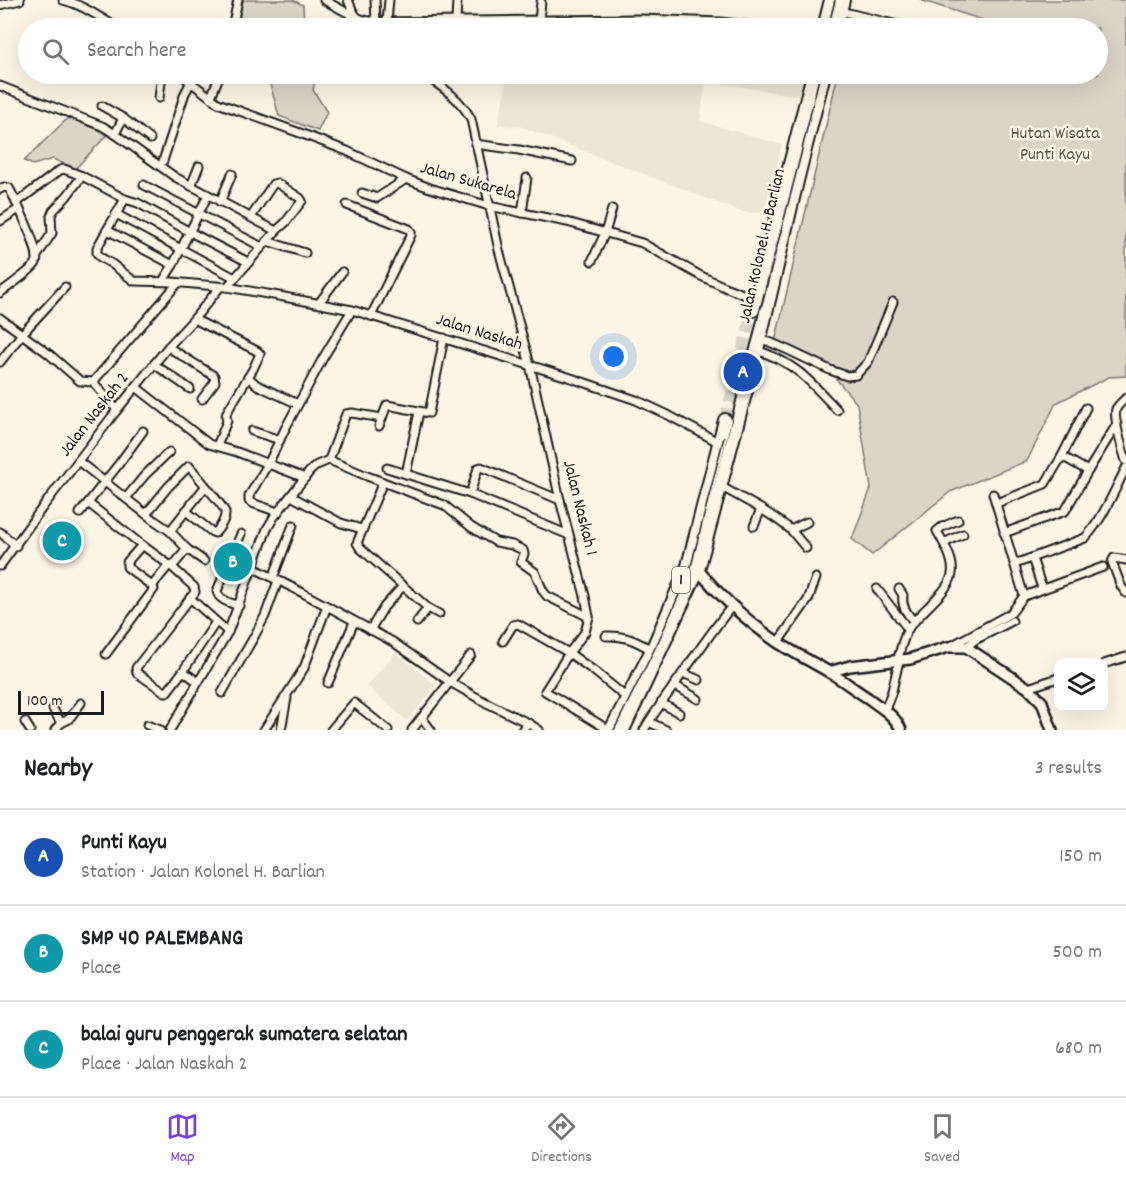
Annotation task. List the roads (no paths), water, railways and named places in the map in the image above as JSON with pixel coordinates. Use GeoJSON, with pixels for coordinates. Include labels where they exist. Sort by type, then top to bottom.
{"type":"FeatureCollection","features":[{"type":"Feature","properties":{"kind":"highway"},"geometry":{"type":"LineString","coordinates":[[826,18],[831,0]]}},
{"type":"Feature","properties":{"kind":"highway","name":"Jalan Kolonel H. Barlian"},"geometry":{"type":"LineString","coordinates":[[755,304],[810,84]]}},
{"type":"Feature","properties":{"kind":"highway","name":"Jalan Kolonel H. Barlian"},"geometry":{"type":"LineString","coordinates":[[627,729],[698,570],[758,344],[821,84]]}},
{"type":"Feature","properties":{"kind":"highway","name":"1"},"geometry":{"type":"LineString","coordinates":[[610,730],[652,650],[688,566],[725,420]]}},
{"type":"Feature","properties":{"kind":"street"},"geometry":{"type":"LineString","coordinates":[[0,5],[20,0]]}},
{"type":"Feature","properties":{"kind":"street"},"geometry":{"type":"LineString","coordinates":[[63,0],[76,4],[100,18]]}},
{"type":"Feature","properties":{"kind":"street"},"geometry":{"type":"LineString","coordinates":[[234,18],[238,0]]}},
{"type":"Feature","properties":{"kind":"street"},"geometry":{"type":"LineString","coordinates":[[324,0],[354,18]]}},
{"type":"Feature","properties":{"kind":"street"},"geometry":{"type":"LineString","coordinates":[[348,0],[357,18]]}},
{"type":"Feature","properties":{"kind":"street"},"geometry":{"type":"LineString","coordinates":[[375,0],[376,18]]}},
{"type":"Feature","properties":{"kind":"street"},"geometry":{"type":"LineString","coordinates":[[387,18],[389,0]]}},
{"type":"Feature","properties":{"kind":"street"},"geometry":{"type":"LineString","coordinates":[[456,18],[457,0]]}},
{"type":"Feature","properties":{"kind":"street"},"geometry":{"type":"LineString","coordinates":[[539,18],[541,2]]}},
{"type":"Feature","properties":{"kind":"street"},"geometry":{"type":"LineString","coordinates":[[842,5],[880,18]]}},
{"type":"Feature","properties":{"kind":"street"},"geometry":{"type":"LineString","coordinates":[[159,98],[161,84]]}},
{"type":"Feature","properties":{"kind":"street"},"geometry":{"type":"LineString","coordinates":[[163,161],[190,84]]}},
{"type":"Feature","properties":{"kind":"street","name":"Jalan Sukarela"},"geometry":{"type":"LineString","coordinates":[[194,84],[225,106],[347,151],[430,188],[489,206],[567,222],[642,243],[755,304]]}},
{"type":"Feature","properties":{"kind":"street"},"geometry":{"type":"LineString","coordinates":[[211,97],[216,84]]}},
{"type":"Feature","properties":{"kind":"street","name":"Jalan Naskah 1"},"geometry":{"type":"LineString","coordinates":[[438,84],[451,93],[471,119],[504,273],[530,365],[589,617]]}},
{"type":"Feature","properties":{"kind":"street"},"geometry":{"type":"LineString","coordinates":[[0,86],[102,126],[175,177],[276,231]]}},
{"type":"Feature","properties":{"kind":"street"},"geometry":{"type":"LineString","coordinates":[[102,106],[123,118],[150,139]]}},
{"type":"Feature","properties":{"kind":"street"},"geometry":{"type":"LineString","coordinates":[[115,134],[123,118]]}},
{"type":"Feature","properties":{"kind":"street"},"geometry":{"type":"LineString","coordinates":[[475,144],[572,161]]}},
{"type":"Feature","properties":{"kind":"street"},"geometry":{"type":"LineString","coordinates":[[191,186],[199,166]]}},
{"type":"Feature","properties":{"kind":"street"},"geometry":{"type":"LineString","coordinates":[[0,221],[64,169],[138,203],[248,262]]}},
{"type":"Feature","properties":{"kind":"street"},"geometry":{"type":"LineString","coordinates":[[220,202],[232,174]]}},
{"type":"Feature","properties":{"kind":"street"},"geometry":{"type":"LineString","coordinates":[[0,293],[34,266],[37,256],[52,233],[53,211],[82,176]]}},
{"type":"Feature","properties":{"kind":"street"},"geometry":{"type":"LineString","coordinates":[[522,213],[527,178]]}},
{"type":"Feature","properties":{"kind":"street"},"geometry":{"type":"LineString","coordinates":[[362,193],[377,198],[406,179]]}},
{"type":"Feature","properties":{"kind":"street","name":"Jalan Naskah 2"},"geometry":{"type":"LineString","coordinates":[[0,566],[117,410],[168,347],[223,287],[236,278],[302,201],[277,183],[273,184],[251,217]]}},
{"type":"Feature","properties":{"kind":"street"},"geometry":{"type":"LineString","coordinates":[[144,185],[262,247]]}},
{"type":"Feature","properties":{"kind":"street"},"geometry":{"type":"LineString","coordinates":[[0,189],[9,188],[37,256]]}},
{"type":"Feature","properties":{"kind":"street"},"geometry":{"type":"LineString","coordinates":[[163,281],[208,195]]}},
{"type":"Feature","properties":{"kind":"street"},"geometry":{"type":"LineString","coordinates":[[125,199],[106,230],[173,265]]}},
{"type":"Feature","properties":{"kind":"street"},"geometry":{"type":"LineString","coordinates":[[348,205],[409,228],[411,232],[371,316]]}},
{"type":"Feature","properties":{"kind":"street"},"geometry":{"type":"LineString","coordinates":[[592,261],[605,233],[612,209]]}},
{"type":"Feature","properties":{"kind":"street"},"geometry":{"type":"LineString","coordinates":[[116,214],[236,278]]}},
{"type":"Feature","properties":{"kind":"street","name":"Jalan Naskah"},"geometry":{"type":"LineString","coordinates":[[106,230],[98,248],[99,255],[134,281],[163,281],[223,287],[352,310],[636,400],[718,442]]}},
{"type":"Feature","properties":{"kind":"street"},"geometry":{"type":"LineString","coordinates":[[267,241],[305,253]]}},
{"type":"Feature","properties":{"kind":"street"},"geometry":{"type":"LineString","coordinates":[[319,303],[342,272]]}},
{"type":"Feature","properties":{"kind":"street"},"geometry":{"type":"LineString","coordinates":[[93,382],[178,283]]}},
{"type":"Feature","properties":{"kind":"street"},"geometry":{"type":"LineString","coordinates":[[0,362],[65,287]]}},
{"type":"Feature","properties":{"kind":"street"},"geometry":{"type":"LineString","coordinates":[[758,344],[788,350],[847,376],[856,375],[868,362],[893,302]]}},
{"type":"Feature","properties":{"kind":"street"},"geometry":{"type":"LineString","coordinates":[[278,512],[252,503],[249,499],[250,494],[323,358],[352,310]]}},
{"type":"Feature","properties":{"kind":"street"},"geometry":{"type":"LineString","coordinates":[[0,318],[80,381],[93,382],[117,410]]}},
{"type":"Feature","properties":{"kind":"street"},"geometry":{"type":"LineString","coordinates":[[194,319],[259,352],[258,358],[226,416],[217,446]]}},
{"type":"Feature","properties":{"kind":"street"},"geometry":{"type":"LineString","coordinates":[[329,460],[346,414],[352,413],[380,422],[388,405],[427,414],[429,412],[444,338]]}},
{"type":"Feature","properties":{"kind":"street"},"geometry":{"type":"LineString","coordinates":[[758,344],[812,382],[832,405]]}},
{"type":"Feature","properties":{"kind":"street"},"geometry":{"type":"LineString","coordinates":[[168,347],[214,376],[215,382],[202,399]]}},
{"type":"Feature","properties":{"kind":"street"},"geometry":{"type":"LineString","coordinates":[[154,364],[190,389]]}},
{"type":"Feature","properties":{"kind":"street"},"geometry":{"type":"LineString","coordinates":[[248,377],[257,385],[298,404]]}},
{"type":"Feature","properties":{"kind":"street"},"geometry":{"type":"LineString","coordinates":[[136,387],[206,442],[305,478]]}},
{"type":"Feature","properties":{"kind":"street"},"geometry":{"type":"LineString","coordinates":[[1126,398],[1116,409],[1117,424],[1126,461]]}},
{"type":"Feature","properties":{"kind":"street"},"geometry":{"type":"LineString","coordinates":[[997,503],[1045,484],[1086,408]]}},
{"type":"Feature","properties":{"kind":"street"},"geometry":{"type":"LineString","coordinates":[[406,474],[419,412]]}},
{"type":"Feature","properties":{"kind":"street"},"geometry":{"type":"LineString","coordinates":[[1005,533],[1065,511],[1117,424]]}},
{"type":"Feature","properties":{"kind":"street"},"geometry":{"type":"LineString","coordinates":[[252,430],[280,441]]}},
{"type":"Feature","properties":{"kind":"street"},"geometry":{"type":"LineString","coordinates":[[80,513],[143,431]]}},
{"type":"Feature","properties":{"kind":"street"},"geometry":{"type":"LineString","coordinates":[[126,498],[145,475],[169,452]]}},
{"type":"Feature","properties":{"kind":"street"},"geometry":{"type":"LineString","coordinates":[[1062,456],[1088,471]]}},
{"type":"Feature","properties":{"kind":"street"},"geometry":{"type":"LineString","coordinates":[[170,730],[228,632],[267,529],[305,478],[317,465],[329,460],[444,505],[471,527],[496,542],[523,550],[521,562],[536,572],[547,596],[589,617],[585,632],[545,691],[610,730]]}},
{"type":"Feature","properties":{"kind":"street"},"geometry":{"type":"LineString","coordinates":[[78,461],[170,531],[187,549],[204,561]]}},
{"type":"Feature","properties":{"kind":"street"},"geometry":{"type":"LineString","coordinates":[[146,514],[189,466],[225,509],[224,519],[217,532],[212,532],[186,511]]}},
{"type":"Feature","properties":{"kind":"street"},"geometry":{"type":"LineString","coordinates":[[470,494],[478,468],[481,467],[560,500]]}},
{"type":"Feature","properties":{"kind":"street"},"geometry":{"type":"LineString","coordinates":[[387,468],[470,494],[569,535]]}},
{"type":"Feature","properties":{"kind":"street"},"geometry":{"type":"LineString","coordinates":[[1015,564],[1085,538],[1126,468]]}},
{"type":"Feature","properties":{"kind":"street"},"geometry":{"type":"LineString","coordinates":[[383,482],[357,544],[428,608],[439,614]]}},
{"type":"Feature","properties":{"kind":"street"},"geometry":{"type":"LineString","coordinates":[[720,486],[778,519],[806,548]]}},
{"type":"Feature","properties":{"kind":"street"},"geometry":{"type":"LineString","coordinates":[[170,531],[205,487]]}},
{"type":"Feature","properties":{"kind":"street"},"geometry":{"type":"LineString","coordinates":[[993,494],[1024,596]]}},
{"type":"Feature","properties":{"kind":"street"},"geometry":{"type":"LineString","coordinates":[[291,496],[341,523],[362,530]]}},
{"type":"Feature","properties":{"kind":"street"},"geometry":{"type":"LineString","coordinates":[[88,503],[195,588],[195,592],[150,649],[136,671],[137,674],[165,692],[167,691],[216,622]]}},
{"type":"Feature","properties":{"kind":"street"},"geometry":{"type":"LineString","coordinates":[[754,526],[761,509]]}},
{"type":"Feature","properties":{"kind":"street"},"geometry":{"type":"LineString","coordinates":[[885,710],[908,629],[943,592],[950,581],[953,569],[937,531],[942,526],[958,520]]}},
{"type":"Feature","properties":{"kind":"street"},"geometry":{"type":"LineString","coordinates":[[791,530],[807,522]]}},
{"type":"Feature","properties":{"kind":"street"},"geometry":{"type":"LineString","coordinates":[[222,693],[260,627],[293,525]]}},
{"type":"Feature","properties":{"kind":"street"},"geometry":{"type":"LineString","coordinates":[[0,532],[16,546]]}},
{"type":"Feature","properties":{"kind":"street"},"geometry":{"type":"LineString","coordinates":[[239,606],[220,598],[218,591],[241,534]]}},
{"type":"Feature","properties":{"kind":"street"},"geometry":{"type":"LineString","coordinates":[[944,543],[963,534]]}},
{"type":"Feature","properties":{"kind":"street"},"geometry":{"type":"LineString","coordinates":[[106,654],[153,592],[154,588],[126,564],[142,545]]}},
{"type":"Feature","properties":{"kind":"street"},"geometry":{"type":"LineString","coordinates":[[152,586],[187,549]]}},
{"type":"Feature","properties":{"kind":"street"},"geometry":{"type":"LineString","coordinates":[[1032,558],[1042,588]]}},
{"type":"Feature","properties":{"kind":"street"},"geometry":{"type":"LineString","coordinates":[[1126,560],[1114,558],[1112,562],[1126,593]]}},
{"type":"Feature","properties":{"kind":"street"},"geometry":{"type":"LineString","coordinates":[[252,567],[399,646],[450,682],[539,730]]}},
{"type":"Feature","properties":{"kind":"street"},"geometry":{"type":"LineString","coordinates":[[828,672],[850,666],[910,660],[948,647],[1011,614],[1024,596],[1103,567]]}},
{"type":"Feature","properties":{"kind":"street"},"geometry":{"type":"LineString","coordinates":[[698,570],[732,606],[763,632],[885,710],[899,727],[908,730]]}},
{"type":"Feature","properties":{"kind":"street"},"geometry":{"type":"LineString","coordinates":[[778,642],[808,600],[816,578]]}},
{"type":"Feature","properties":{"kind":"street"},"geometry":{"type":"LineString","coordinates":[[370,630],[384,607],[403,586]]}},
{"type":"Feature","properties":{"kind":"street"},"geometry":{"type":"LineString","coordinates":[[877,589],[908,629]]}},
{"type":"Feature","properties":{"kind":"street"},"geometry":{"type":"LineString","coordinates":[[899,589],[903,595],[905,610],[914,622]]}},
{"type":"Feature","properties":{"kind":"street"},"geometry":{"type":"LineString","coordinates":[[190,598],[228,632]]}},
{"type":"Feature","properties":{"kind":"street"},"geometry":{"type":"LineString","coordinates":[[264,730],[307,661],[327,606]]}},
{"type":"Feature","properties":{"kind":"street"},"geometry":{"type":"LineString","coordinates":[[644,730],[707,637],[732,606]]}},
{"type":"Feature","properties":{"kind":"street"},"geometry":{"type":"LineString","coordinates":[[417,622],[428,608]]}},
{"type":"Feature","properties":{"kind":"street"},"geometry":{"type":"LineString","coordinates":[[966,647],[1012,621]]}},
{"type":"Feature","properties":{"kind":"street"},"geometry":{"type":"LineString","coordinates":[[328,683],[354,622]]}},
{"type":"Feature","properties":{"kind":"street"},"geometry":{"type":"LineString","coordinates":[[503,641],[513,625],[517,624],[569,653],[627,698]]}},
{"type":"Feature","properties":{"kind":"street"},"geometry":{"type":"LineString","coordinates":[[606,636],[624,636],[652,650]]}},
{"type":"Feature","properties":{"kind":"street"},"geometry":{"type":"LineString","coordinates":[[948,647],[966,647],[1028,688],[1042,702],[1052,730]]}},
{"type":"Feature","properties":{"kind":"street"},"geometry":{"type":"LineString","coordinates":[[412,730],[471,655]]}},
{"type":"Feature","properties":{"kind":"street"},"geometry":{"type":"LineString","coordinates":[[1108,663],[1126,657]]}},
{"type":"Feature","properties":{"kind":"street"},"geometry":{"type":"LineString","coordinates":[[183,671],[198,682]]}},
{"type":"Feature","properties":{"kind":"street"},"geometry":{"type":"LineString","coordinates":[[683,673],[699,680]]}},
{"type":"Feature","properties":{"kind":"street"},"geometry":{"type":"LineString","coordinates":[[1028,688],[1054,680]]}},
{"type":"Feature","properties":{"kind":"street"},"geometry":{"type":"LineString","coordinates":[[674,685],[698,699]]}},
{"type":"Feature","properties":{"kind":"street"},"geometry":{"type":"LineString","coordinates":[[281,730],[287,695]]}},
{"type":"Feature","properties":{"kind":"street"},"geometry":{"type":"LineString","coordinates":[[55,730],[69,719],[81,703]]}},
{"type":"Feature","properties":{"kind":"street"},"geometry":{"type":"LineString","coordinates":[[331,730],[354,703],[388,730]]}},
{"type":"Feature","properties":{"kind":"street"},"geometry":{"type":"LineString","coordinates":[[661,703],[679,713]]}},
{"type":"Feature","properties":{"kind":"street"},"geometry":{"type":"LineString","coordinates":[[53,709],[61,723]]}},
{"type":"Feature","properties":{"kind":"street"},"geometry":{"type":"LineString","coordinates":[[422,718],[431,730]]}},
{"type":"Feature","properties":{"kind":"street"},"geometry":{"type":"LineString","coordinates":[[25,722],[30,730]]}},
{"type":"Feature","properties":{"kind":"street"},"geometry":{"type":"LineString","coordinates":[[649,722],[666,730]]}},
{"type":"Feature","properties":{"kind":"street"},"geometry":{"type":"LineString","coordinates":[[373,730],[380,723]]}},
{"type":"Feature","properties":{"kind":"street"},"geometry":{"type":"LineString","coordinates":[[522,730],[528,723]]}},
{"type":"Feature","properties":{"kind":"street"},"geometry":{"type":"LineString","coordinates":[[147,725],[160,730]]}},
{"type":"Feature","properties":{"kind":"tunnel"},"geometry":{"type":"LineString","coordinates":[[725,420],[753,310]]}},
{"type":"Feature","properties":{"kind":"tram line"},"geometry":{"type":"LineString","coordinates":[[830,18],[835,0]]}},
{"type":"Feature","properties":{"kind":"tram line"},"geometry":{"type":"LineString","coordinates":[[761,308],[818,84]]}},
{"type":"Feature","properties":{"kind":"tram line"},"geometry":{"type":"LineString","coordinates":[[614,730],[659,640],[690,570],[724,437]]}},
{"type":"Feature","properties":{"kind":"place","name":"Punti Kayu"},"geometry":{"type":"Point","coordinates":[743,372]}},
{"type":"Feature","properties":{"kind":"place","name":"balai guru penggerak sumatera selatan"},"geometry":{"type":"Point","coordinates":[62,541]}},
{"type":"Feature","properties":{"kind":"place","name":"SMP 40 PALEMBANG"},"geometry":{"type":"Point","coordinates":[233,562]}},
{"type":"Feature","properties":{"kind":"park label","name":"Hutan Wisata Punti Kayu"},"geometry":{"type":"Point","coordinates":[1055,144]}}]}
